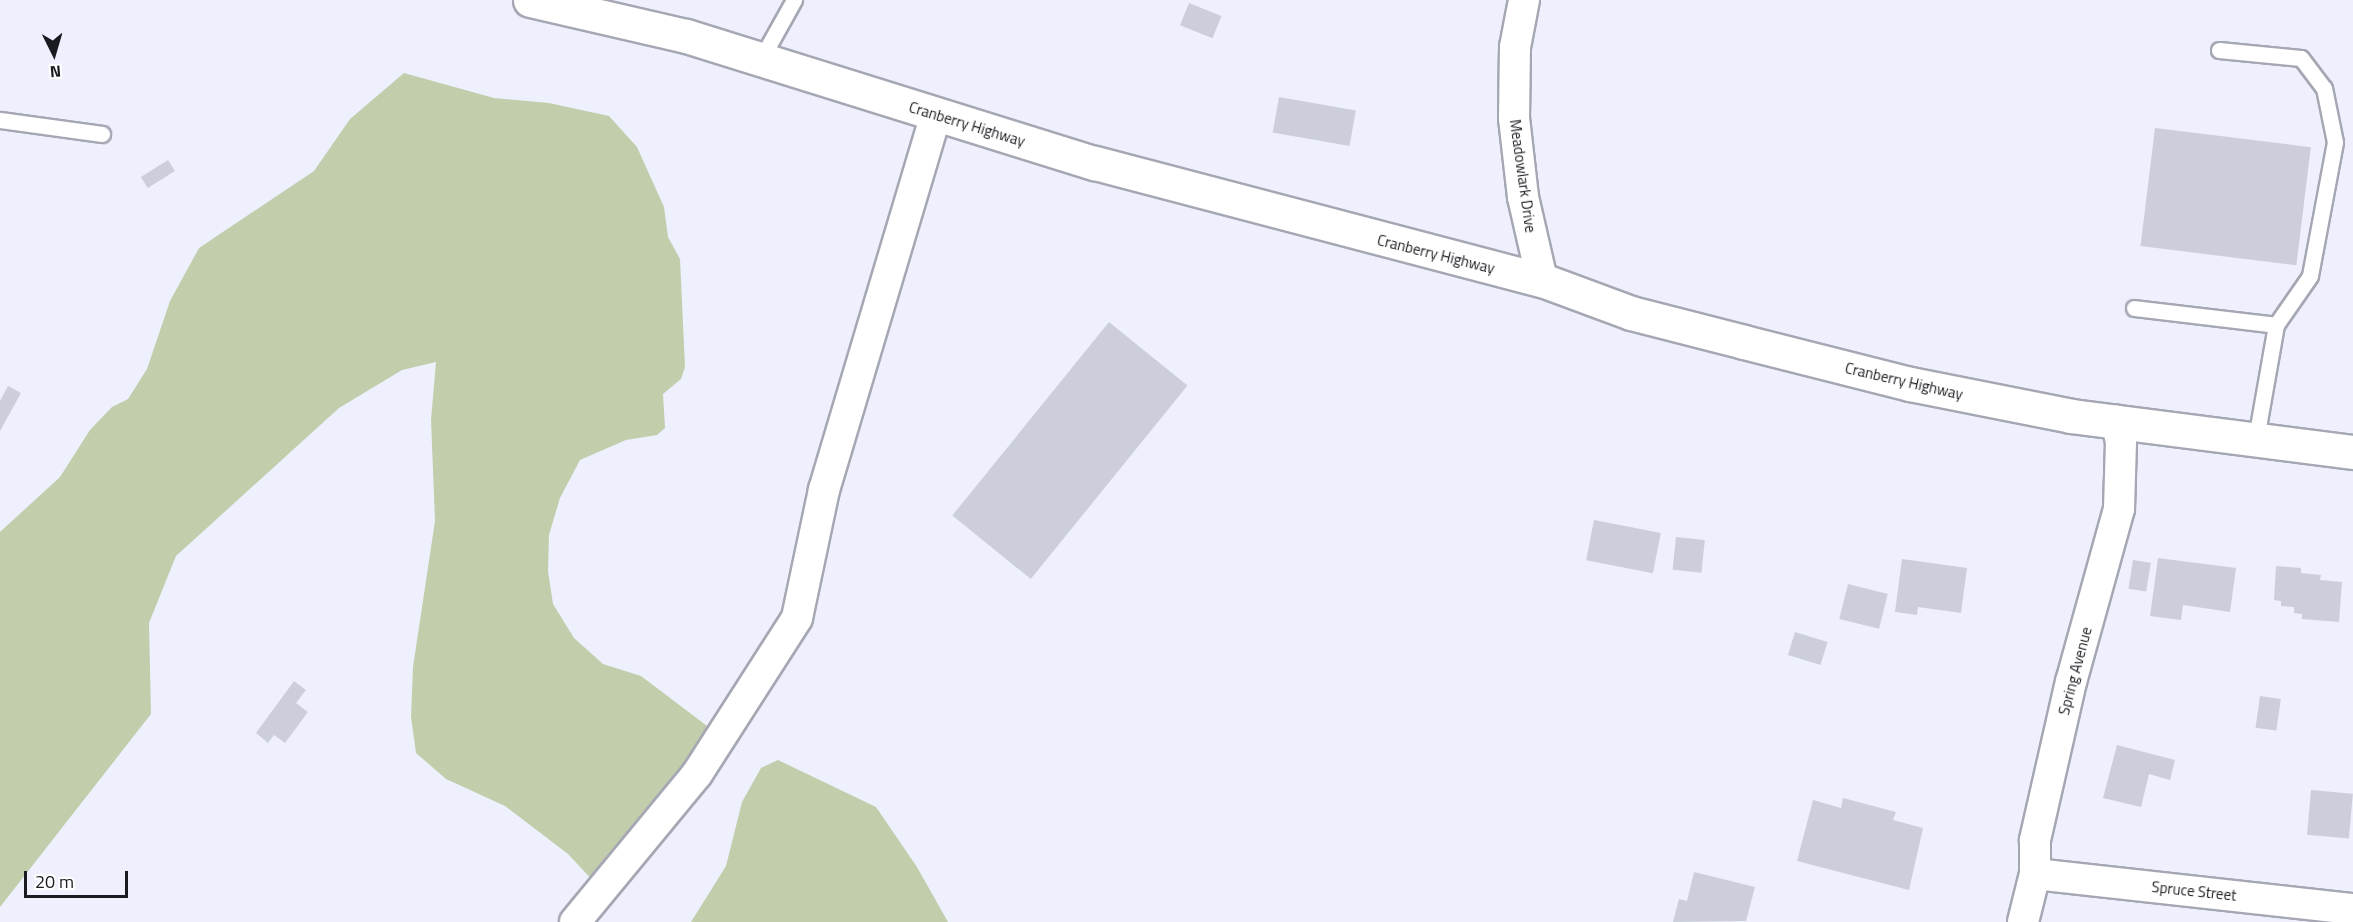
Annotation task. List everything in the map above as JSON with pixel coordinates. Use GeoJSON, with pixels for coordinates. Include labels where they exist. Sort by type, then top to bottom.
{"type":"FeatureCollection","features":[{"type":"Feature","properties":{"kind":"main road","name":"Cranberry Highway"},"geometry":{"type":"LineString","coordinates":[[530,0],[634,22],[761,59],[936,115],[1192,190],[1542,280],[1631,313],[1910,384],[2071,416],[2353,452]]}},
{"type":"Feature","properties":{"kind":"street","name":"Meadowlark Drive"},"geometry":{"type":"LineString","coordinates":[[1524,0],[1515,47],[1514,118],[1523,197],[1542,280]]}},
{"type":"Feature","properties":{"kind":"street"},"geometry":{"type":"LineString","coordinates":[[574,922],[697,774],[797,618],[824,490],[936,115]]}},
{"type":"Feature","properties":{"kind":"street","name":"Spring Avenue"},"geometry":{"type":"LineString","coordinates":[[2023,922],[2035,874],[2035,840],[2069,692],[2119,509],[2121,442],[2116,421]]}},
{"type":"Feature","properties":{"kind":"street","name":"Spruce Street"},"geometry":{"type":"LineString","coordinates":[[2035,874],[2353,909]]}},
{"type":"Feature","properties":{"kind":"lane"},"geometry":{"type":"LineString","coordinates":[[761,59],[794,0]]}},
{"type":"Feature","properties":{"kind":"lane"},"geometry":{"type":"LineString","coordinates":[[2219,50],[2301,58],[2324,88],[2335,142],[2310,276],[2276,325],[2256,439]]}},
{"type":"Feature","properties":{"kind":"lane"},"geometry":{"type":"LineString","coordinates":[[0,120],[102,134]]}},
{"type":"Feature","properties":{"kind":"lane"},"geometry":{"type":"LineString","coordinates":[[2134,308],[2276,325]]}},
{"type":"Feature","properties":{"kind":"green space"},"geometry":{"type":"Polygon","coordinates":[[[404,73],[494,98],[549,103],[609,116],[637,147],[664,207],[668,237],[680,259],[685,367],[681,379],[663,394],[665,428],[657,435],[626,440],[580,460],[560,498],[549,535],[548,571],[553,604],[574,638],[603,664],[641,676],[715,732],[598,886],[568,854],[505,806],[446,779],[416,753],[411,717],[413,667],[435,521],[431,420],[436,362],[402,370],[339,408],[176,556],[149,623],[151,714],[0,907],[0,532],[60,477],[90,430],[112,407],[128,399],[147,369],[170,301],[199,248],[314,171],[350,119],[404,73]]]}},
{"type":"Feature","properties":{"kind":"green space"},"geometry":{"type":"Polygon","coordinates":[[[778,760],[876,807],[917,867],[948,922],[691,922],[726,866],[742,802],[761,768],[778,760]]]}},
{"type":"Feature","properties":{"kind":"building"},"geometry":{"type":"Polygon","coordinates":[[[1189,3],[1221,16],[1212,38],[1180,25],[1189,3]]]}},
{"type":"Feature","properties":{"kind":"building"},"geometry":{"type":"Polygon","coordinates":[[[1279,97],[1356,111],[1350,146],[1273,132],[1279,97]]]}},
{"type":"Feature","properties":{"kind":"building"},"geometry":{"type":"Polygon","coordinates":[[[2155,128],[2311,147],[2296,265],[2140,246],[2155,128]]]}},
{"type":"Feature","properties":{"kind":"building"},"geometry":{"type":"Polygon","coordinates":[[[168,160],[175,171],[148,188],[141,177],[168,160]]]}},
{"type":"Feature","properties":{"kind":"building"},"geometry":{"type":"Polygon","coordinates":[[[1109,322],[1187,386],[1031,579],[952,516],[1109,322]]]}},
{"type":"Feature","properties":{"kind":"building"},"geometry":{"type":"Polygon","coordinates":[[[8,386],[21,393],[0,431],[0,401],[8,386]]]}},
{"type":"Feature","properties":{"kind":"building"},"geometry":{"type":"Polygon","coordinates":[[[1594,520],[1661,533],[1653,573],[1586,560],[1594,520]]]}},
{"type":"Feature","properties":{"kind":"building"},"geometry":{"type":"Polygon","coordinates":[[[1676,537],[1705,540],[1701,573],[1673,570],[1676,537]]]}},
{"type":"Feature","properties":{"kind":"building"},"geometry":{"type":"Polygon","coordinates":[[[2158,558],[2236,568],[2230,612],[2183,605],[2181,620],[2150,616],[2158,558]]]}},
{"type":"Feature","properties":{"kind":"building"},"geometry":{"type":"Polygon","coordinates":[[[1902,559],[1967,568],[1961,613],[1918,607],[1917,615],[1895,612],[1902,559]]]}},
{"type":"Feature","properties":{"kind":"building"},"geometry":{"type":"Polygon","coordinates":[[[2133,560],[2151,563],[2146,591],[2128,589],[2133,560]]]}},
{"type":"Feature","properties":{"kind":"building"},"geometry":{"type":"Polygon","coordinates":[[[2276,566],[2301,568],[2301,573],[2321,575],[2320,580],[2342,582],[2339,622],[2302,619],[2302,614],[2294,613],[2294,607],[2281,606],[2281,601],[2274,600],[2276,566]]]}},
{"type":"Feature","properties":{"kind":"building"},"geometry":{"type":"Polygon","coordinates":[[[1848,584],[1888,594],[1879,629],[1839,619],[1848,584]]]}},
{"type":"Feature","properties":{"kind":"building"},"geometry":{"type":"Polygon","coordinates":[[[1795,632],[1828,642],[1820,665],[1788,655],[1795,632]]]}},
{"type":"Feature","properties":{"kind":"building"},"geometry":{"type":"Polygon","coordinates":[[[294,681],[306,690],[296,703],[308,712],[285,743],[274,735],[268,743],[256,733],[294,681]]]}},
{"type":"Feature","properties":{"kind":"building"},"geometry":{"type":"Polygon","coordinates":[[[2260,696],[2281,699],[2276,731],[2256,728],[2260,696]]]}},
{"type":"Feature","properties":{"kind":"building"},"geometry":{"type":"Polygon","coordinates":[[[2117,745],[2175,760],[2170,780],[2149,774],[2141,807],[2103,798],[2117,745]]]}},
{"type":"Feature","properties":{"kind":"building"},"geometry":{"type":"Polygon","coordinates":[[[2311,790],[2353,794],[2349,838],[2307,835],[2311,790]]]}},
{"type":"Feature","properties":{"kind":"building"},"geometry":{"type":"Polygon","coordinates":[[[1843,798],[1896,812],[1893,820],[1923,828],[1909,890],[1797,861],[1813,800],[1841,808],[1843,798]]]}},
{"type":"Feature","properties":{"kind":"building"},"geometry":{"type":"Polygon","coordinates":[[[1694,872],[1755,887],[1746,921],[1673,922],[1679,899],[1687,901],[1694,872]]]}}]}
